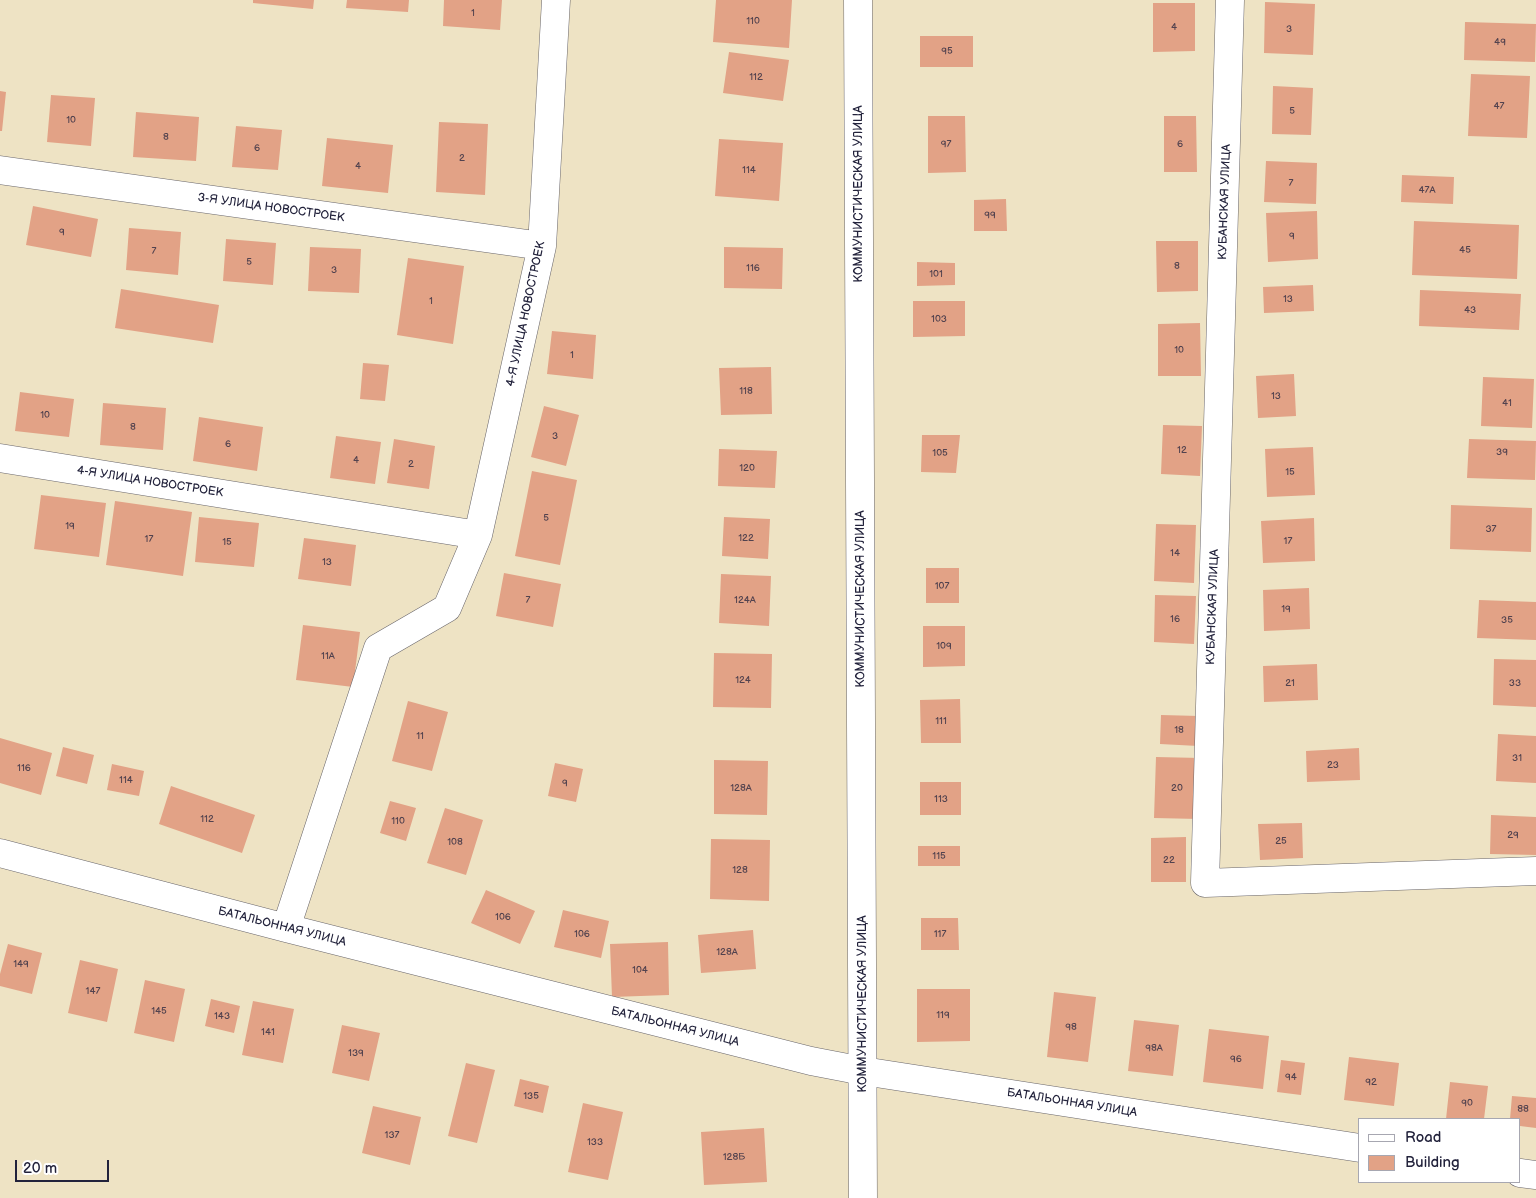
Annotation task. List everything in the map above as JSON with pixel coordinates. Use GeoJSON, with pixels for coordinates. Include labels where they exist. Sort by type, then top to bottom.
{"type":"FeatureCollection","features":[{"type":"Feature","properties":{"kind":"street","name":"4-Я УЛИЦА НОВОСТРОЕК"},"geometry":{"type":"LineString","coordinates":[[286,928],[378,648],[447,608],[478,535],[542,246],[556,0]]}},
{"type":"Feature","properties":{"kind":"street","name":"КОММУНИСТИЧЕСКАЯ УЛИЦА"},"geometry":{"type":"LineString","coordinates":[[858,0],[863,1198]]}},
{"type":"Feature","properties":{"kind":"street","name":"КУБАНСКАЯ УЛИЦА"},"geometry":{"type":"LineString","coordinates":[[1230,0],[1205,883],[1536,871]]}},
{"type":"Feature","properties":{"kind":"street","name":"3-Я УЛИЦА НОВОСТРОЕК"},"geometry":{"type":"LineString","coordinates":[[0,170],[542,246]]}},
{"type":"Feature","properties":{"kind":"street","name":"4-Я УЛИЦА НОВОСТРОЕК"},"geometry":{"type":"LineString","coordinates":[[0,458],[478,535]]}},
{"type":"Feature","properties":{"kind":"street","name":"БАТАЛЬОННАЯ УЛИЦА"},"geometry":{"type":"LineString","coordinates":[[0,854],[811,1061],[863,1071],[1358,1148]]}},
{"type":"Feature","properties":{"kind":"street"},"geometry":{"type":"LineString","coordinates":[[1521,1173],[1536,1175]]}},
{"type":"Feature","properties":{"kind":"building"},"geometry":{"type":"Polygon","coordinates":[[[253,0],[314,0],[313,9],[253,3],[253,0]]]}},
{"type":"Feature","properties":{"kind":"building"},"geometry":{"type":"Polygon","coordinates":[[[347,0],[409,0],[408,12],[346,8],[347,0]]]}},
{"type":"Feature","properties":{"kind":"building"},"geometry":{"type":"Polygon","coordinates":[[[444,0],[502,0],[500,30],[443,26],[444,0]]]}},
{"type":"Feature","properties":{"kind":"building"},"geometry":{"type":"Polygon","coordinates":[[[716,0],[792,0],[789,48],[713,42],[716,0]]]}},
{"type":"Feature","properties":{"kind":"building"},"geometry":{"type":"Polygon","coordinates":[[[1265,2],[1315,4],[1313,55],[1264,53],[1265,2]]]}},
{"type":"Feature","properties":{"kind":"building"},"geometry":{"type":"Polygon","coordinates":[[[1153,3],[1195,3],[1195,51],[1153,52],[1153,3]]]}},
{"type":"Feature","properties":{"kind":"building"},"geometry":{"type":"Polygon","coordinates":[[[1465,22],[1536,24],[1535,62],[1464,60],[1465,22]]]}},
{"type":"Feature","properties":{"kind":"building"},"geometry":{"type":"Polygon","coordinates":[[[920,36],[973,36],[973,67],[920,67],[920,36]]]}},
{"type":"Feature","properties":{"kind":"building"},"geometry":{"type":"Polygon","coordinates":[[[729,52],[789,60],[783,101],[723,93],[729,52]]]}},
{"type":"Feature","properties":{"kind":"building"},"geometry":{"type":"Polygon","coordinates":[[[1471,74],[1530,76],[1527,138],[1468,136],[1471,74]]]}},
{"type":"Feature","properties":{"kind":"building"},"geometry":{"type":"Polygon","coordinates":[[[1273,86],[1313,88],[1311,135],[1272,134],[1273,86]]]}},
{"type":"Feature","properties":{"kind":"building"},"geometry":{"type":"Polygon","coordinates":[[[0,91],[6,92],[2,131],[0,131],[0,91]]]}},
{"type":"Feature","properties":{"kind":"building"},"geometry":{"type":"Polygon","coordinates":[[[51,95],[95,98],[91,146],[47,142],[51,95]]]}},
{"type":"Feature","properties":{"kind":"building"},"geometry":{"type":"Polygon","coordinates":[[[136,112],[199,117],[196,161],[133,157],[136,112]]]}},
{"type":"Feature","properties":{"kind":"building"},"geometry":{"type":"Polygon","coordinates":[[[928,116],[965,116],[966,172],[928,173],[928,116]]]}},
{"type":"Feature","properties":{"kind":"building"},"geometry":{"type":"Polygon","coordinates":[[[1164,116],[1196,116],[1197,172],[1164,172],[1164,116]]]}},
{"type":"Feature","properties":{"kind":"building"},"geometry":{"type":"Polygon","coordinates":[[[439,122],[488,124],[485,195],[436,192],[439,122]]]}},
{"type":"Feature","properties":{"kind":"building"},"geometry":{"type":"Polygon","coordinates":[[[236,126],[282,130],[278,170],[232,167],[236,126]]]}},
{"type":"Feature","properties":{"kind":"building"},"geometry":{"type":"Polygon","coordinates":[[[327,138],[393,145],[388,193],[322,186],[327,138]]]}},
{"type":"Feature","properties":{"kind":"building"},"geometry":{"type":"Polygon","coordinates":[[[719,139],[783,143],[779,201],[715,196],[719,139]]]}},
{"type":"Feature","properties":{"kind":"building"},"geometry":{"type":"Polygon","coordinates":[[[1266,161],[1317,163],[1316,204],[1264,202],[1266,161]]]}},
{"type":"Feature","properties":{"kind":"building"},"geometry":{"type":"Polygon","coordinates":[[[1402,175],[1454,177],[1453,204],[1401,202],[1402,175]]]}},
{"type":"Feature","properties":{"kind":"building"},"geometry":{"type":"Polygon","coordinates":[[[1006,199],[1007,231],[974,231],[974,200],[1006,199]]]}},
{"type":"Feature","properties":{"kind":"building"},"geometry":{"type":"Polygon","coordinates":[[[33,206],[98,219],[91,257],[26,245],[33,206]]]}},
{"type":"Feature","properties":{"kind":"building"},"geometry":{"type":"Polygon","coordinates":[[[1317,211],[1318,259],[1268,262],[1266,213],[1317,211]]]}},
{"type":"Feature","properties":{"kind":"building"},"geometry":{"type":"Polygon","coordinates":[[[1414,221],[1519,225],[1517,279],[1412,275],[1414,221]]]}},
{"type":"Feature","properties":{"kind":"building"},"geometry":{"type":"Polygon","coordinates":[[[129,228],[181,232],[178,275],[126,270],[129,228]]]}},
{"type":"Feature","properties":{"kind":"building"},"geometry":{"type":"Polygon","coordinates":[[[226,239],[276,243],[273,285],[223,281],[226,239]]]}},
{"type":"Feature","properties":{"kind":"building"},"geometry":{"type":"Polygon","coordinates":[[[1156,241],[1198,241],[1198,291],[1157,292],[1156,241]]]}},
{"type":"Feature","properties":{"kind":"building"},"geometry":{"type":"Polygon","coordinates":[[[310,247],[361,249],[359,293],[308,291],[310,247]]]}},
{"type":"Feature","properties":{"kind":"building"},"geometry":{"type":"Polygon","coordinates":[[[724,247],[783,248],[782,289],[724,288],[724,247]]]}},
{"type":"Feature","properties":{"kind":"building"},"geometry":{"type":"Polygon","coordinates":[[[408,258],[464,266],[453,344],[397,335],[408,258]]]}},
{"type":"Feature","properties":{"kind":"building"},"geometry":{"type":"Polygon","coordinates":[[[917,262],[955,263],[955,285],[917,286],[917,262]]]}},
{"type":"Feature","properties":{"kind":"building"},"geometry":{"type":"Polygon","coordinates":[[[1313,285],[1314,311],[1264,313],[1263,287],[1313,285]]]}},
{"type":"Feature","properties":{"kind":"building"},"geometry":{"type":"Polygon","coordinates":[[[121,289],[219,305],[213,343],[115,328],[121,289]]]}},
{"type":"Feature","properties":{"kind":"building"},"geometry":{"type":"Polygon","coordinates":[[[1420,290],[1521,294],[1519,330],[1419,326],[1420,290]]]}},
{"type":"Feature","properties":{"kind":"building"},"geometry":{"type":"Polygon","coordinates":[[[913,301],[965,301],[965,336],[913,337],[913,301]]]}},
{"type":"Feature","properties":{"kind":"building"},"geometry":{"type":"Polygon","coordinates":[[[1200,323],[1201,376],[1158,376],[1158,324],[1200,323]]]}},
{"type":"Feature","properties":{"kind":"building"},"geometry":{"type":"Polygon","coordinates":[[[552,331],[596,335],[593,379],[547,374],[552,331]]]}},
{"type":"Feature","properties":{"kind":"building"},"geometry":{"type":"Polygon","coordinates":[[[363,363],[389,365],[385,401],[360,399],[363,363]]]}},
{"type":"Feature","properties":{"kind":"building"},"geometry":{"type":"Polygon","coordinates":[[[771,367],[772,414],[721,415],[719,368],[771,367]]]}},
{"type":"Feature","properties":{"kind":"building"},"geometry":{"type":"Polygon","coordinates":[[[1294,374],[1296,416],[1258,418],[1256,376],[1294,374]]]}},
{"type":"Feature","properties":{"kind":"building"},"geometry":{"type":"Polygon","coordinates":[[[1483,377],[1534,379],[1532,428],[1481,426],[1483,377]]]}},
{"type":"Feature","properties":{"kind":"building"},"geometry":{"type":"Polygon","coordinates":[[[20,392],[74,399],[69,437],[15,431],[20,392]]]}},
{"type":"Feature","properties":{"kind":"building"},"geometry":{"type":"Polygon","coordinates":[[[103,403],[166,408],[163,450],[100,445],[103,403]]]}},
{"type":"Feature","properties":{"kind":"building"},"geometry":{"type":"Polygon","coordinates":[[[544,406],[579,415],[566,466],[531,457],[544,406]]]}},
{"type":"Feature","properties":{"kind":"building"},"geometry":{"type":"Polygon","coordinates":[[[199,417],[263,427],[257,471],[193,461],[199,417]]]}},
{"type":"Feature","properties":{"kind":"building"},"geometry":{"type":"Polygon","coordinates":[[[1163,425],[1202,426],[1200,476],[1161,474],[1163,425]]]}},
{"type":"Feature","properties":{"kind":"building"},"geometry":{"type":"Polygon","coordinates":[[[922,435],[960,435],[956,473],[921,472],[922,435]]]}},
{"type":"Feature","properties":{"kind":"building"},"geometry":{"type":"Polygon","coordinates":[[[336,436],[381,442],[375,484],[330,478],[336,436]]]}},
{"type":"Feature","properties":{"kind":"building"},"geometry":{"type":"Polygon","coordinates":[[[394,439],[435,446],[429,489],[387,483],[394,439]]]}},
{"type":"Feature","properties":{"kind":"building"},"geometry":{"type":"Polygon","coordinates":[[[1469,439],[1536,441],[1535,480],[1467,478],[1469,439]]]}},
{"type":"Feature","properties":{"kind":"building"},"geometry":{"type":"Polygon","coordinates":[[[1313,447],[1315,495],[1267,497],[1265,449],[1313,447]]]}},
{"type":"Feature","properties":{"kind":"building"},"geometry":{"type":"Polygon","coordinates":[[[719,449],[777,451],[775,488],[718,486],[719,449]]]}},
{"type":"Feature","properties":{"kind":"building"},"geometry":{"type":"Polygon","coordinates":[[[532,471],[577,480],[560,565],[515,556],[532,471]]]}},
{"type":"Feature","properties":{"kind":"building"},"geometry":{"type":"Polygon","coordinates":[[[41,495],[106,503],[99,557],[34,549],[41,495]]]}},
{"type":"Feature","properties":{"kind":"building"},"geometry":{"type":"Polygon","coordinates":[[[115,501],[192,512],[183,576],[106,565],[115,501]]]}},
{"type":"Feature","properties":{"kind":"building"},"geometry":{"type":"Polygon","coordinates":[[[1451,505],[1532,508],[1531,552],[1450,549],[1451,505]]]}},
{"type":"Feature","properties":{"kind":"building"},"geometry":{"type":"Polygon","coordinates":[[[199,517],[259,523],[254,567],[195,562],[199,517]]]}},
{"type":"Feature","properties":{"kind":"building"},"geometry":{"type":"Polygon","coordinates":[[[724,517],[770,519],[768,559],[722,556],[724,517]]]}},
{"type":"Feature","properties":{"kind":"building"},"geometry":{"type":"Polygon","coordinates":[[[1314,518],[1315,561],[1263,563],[1261,521],[1314,518]]]}},
{"type":"Feature","properties":{"kind":"building"},"geometry":{"type":"Polygon","coordinates":[[[1156,524],[1196,525],[1194,583],[1154,581],[1156,524]]]}},
{"type":"Feature","properties":{"kind":"building"},"geometry":{"type":"Polygon","coordinates":[[[304,538],[356,545],[351,586],[298,579],[304,538]]]}},
{"type":"Feature","properties":{"kind":"building"},"geometry":{"type":"Polygon","coordinates":[[[926,568],[959,568],[959,603],[926,603],[926,568]]]}},
{"type":"Feature","properties":{"kind":"building"},"geometry":{"type":"Polygon","coordinates":[[[504,573],[561,584],[553,627],[496,616],[504,573]]]}},
{"type":"Feature","properties":{"kind":"building"},"geometry":{"type":"Polygon","coordinates":[[[721,574],[771,576],[769,626],[719,623],[721,574]]]}},
{"type":"Feature","properties":{"kind":"building"},"geometry":{"type":"Polygon","coordinates":[[[1309,588],[1310,629],[1264,631],[1263,590],[1309,588]]]}},
{"type":"Feature","properties":{"kind":"building"},"geometry":{"type":"Polygon","coordinates":[[[1155,595],[1196,596],[1194,644],[1154,642],[1155,595]]]}},
{"type":"Feature","properties":{"kind":"building"},"geometry":{"type":"Polygon","coordinates":[[[1479,600],[1536,602],[1536,640],[1477,638],[1479,600]]]}},
{"type":"Feature","properties":{"kind":"building"},"geometry":{"type":"Polygon","coordinates":[[[303,625],[360,632],[353,687],[296,680],[303,625]]]}},
{"type":"Feature","properties":{"kind":"building"},"geometry":{"type":"Polygon","coordinates":[[[923,626],[965,626],[965,666],[923,667],[923,626]]]}},
{"type":"Feature","properties":{"kind":"building"},"geometry":{"type":"Polygon","coordinates":[[[714,653],[772,654],[771,708],[713,707],[714,653]]]}},
{"type":"Feature","properties":{"kind":"building"},"geometry":{"type":"Polygon","coordinates":[[[1494,659],[1536,660],[1536,707],[1493,705],[1494,659]]]}},
{"type":"Feature","properties":{"kind":"building"},"geometry":{"type":"Polygon","coordinates":[[[1317,664],[1318,700],[1264,702],[1263,666],[1317,664]]]}},
{"type":"Feature","properties":{"kind":"building"},"geometry":{"type":"Polygon","coordinates":[[[960,699],[961,743],[921,743],[920,700],[960,699]]]}},
{"type":"Feature","properties":{"kind":"building"},"geometry":{"type":"Polygon","coordinates":[[[408,701],[448,712],[432,771],[392,761],[408,701]]]}},
{"type":"Feature","properties":{"kind":"building"},"geometry":{"type":"Polygon","coordinates":[[[1161,715],[1199,716],[1198,746],[1160,744],[1161,715]]]}},
{"type":"Feature","properties":{"kind":"building"},"geometry":{"type":"Polygon","coordinates":[[[1498,734],[1536,736],[1536,783],[1496,781],[1498,734]]]}},
{"type":"Feature","properties":{"kind":"building"},"geometry":{"type":"Polygon","coordinates":[[[0,738],[52,753],[41,795],[0,783],[0,738]]]}},
{"type":"Feature","properties":{"kind":"building"},"geometry":{"type":"Polygon","coordinates":[[[63,747],[94,755],[87,784],[56,776],[63,747]]]}},
{"type":"Feature","properties":{"kind":"building"},"geometry":{"type":"Polygon","coordinates":[[[1359,748],[1360,780],[1307,782],[1306,751],[1359,748]]]}},
{"type":"Feature","properties":{"kind":"building"},"geometry":{"type":"Polygon","coordinates":[[[1156,757],[1201,758],[1199,819],[1154,818],[1156,757]]]}},
{"type":"Feature","properties":{"kind":"building"},"geometry":{"type":"Polygon","coordinates":[[[714,760],[768,761],[767,815],[714,814],[714,760]]]}},
{"type":"Feature","properties":{"kind":"building"},"geometry":{"type":"Polygon","coordinates":[[[555,763],[583,769],[576,802],[548,796],[555,763]]]}},
{"type":"Feature","properties":{"kind":"building"},"geometry":{"type":"Polygon","coordinates":[[[112,764],[144,771],[139,796],[107,790],[112,764]]]}},
{"type":"Feature","properties":{"kind":"building"},"geometry":{"type":"Polygon","coordinates":[[[920,782],[961,782],[961,815],[920,815],[920,782]]]}},
{"type":"Feature","properties":{"kind":"building"},"geometry":{"type":"Polygon","coordinates":[[[171,786],[255,815],[242,853],[159,824],[171,786]]]}},
{"type":"Feature","properties":{"kind":"building"},"geometry":{"type":"Polygon","coordinates":[[[390,801],[416,808],[406,841],[380,833],[390,801]]]}},
{"type":"Feature","properties":{"kind":"building"},"geometry":{"type":"Polygon","coordinates":[[[445,808],[483,820],[466,875],[427,863],[445,808]]]}},
{"type":"Feature","properties":{"kind":"building"},"geometry":{"type":"Polygon","coordinates":[[[1491,815],[1536,817],[1536,855],[1490,854],[1491,815]]]}},
{"type":"Feature","properties":{"kind":"building"},"geometry":{"type":"Polygon","coordinates":[[[1302,823],[1303,858],[1260,860],[1258,824],[1302,823]]]}},
{"type":"Feature","properties":{"kind":"building"},"geometry":{"type":"Polygon","coordinates":[[[1186,837],[1186,882],[1151,882],[1151,838],[1186,837]]]}},
{"type":"Feature","properties":{"kind":"building"},"geometry":{"type":"Polygon","coordinates":[[[711,839],[770,840],[769,901],[710,899],[711,839]]]}},
{"type":"Feature","properties":{"kind":"building"},"geometry":{"type":"Polygon","coordinates":[[[918,846],[960,846],[960,866],[918,866],[918,846]]]}},
{"type":"Feature","properties":{"kind":"building"},"geometry":{"type":"Polygon","coordinates":[[[486,890],[535,911],[520,944],[471,923],[486,890]]]}},
{"type":"Feature","properties":{"kind":"building"},"geometry":{"type":"Polygon","coordinates":[[[563,910],[609,921],[601,958],[554,947],[563,910]]]}},
{"type":"Feature","properties":{"kind":"building"},"geometry":{"type":"Polygon","coordinates":[[[921,918],[958,918],[959,950],[921,950],[921,918]]]}},
{"type":"Feature","properties":{"kind":"building"},"geometry":{"type":"Polygon","coordinates":[[[753,930],[756,969],[701,973],[698,935],[753,930]]]}},
{"type":"Feature","properties":{"kind":"building"},"geometry":{"type":"Polygon","coordinates":[[[668,942],[669,995],[612,997],[610,944],[668,942]]]}},
{"type":"Feature","properties":{"kind":"building"},"geometry":{"type":"Polygon","coordinates":[[[8,944],[42,953],[32,994],[0,986],[0,974],[8,944]]]}},
{"type":"Feature","properties":{"kind":"building"},"geometry":{"type":"Polygon","coordinates":[[[80,960],[118,969],[107,1022],[68,1013],[80,960]]]}},
{"type":"Feature","properties":{"kind":"building"},"geometry":{"type":"Polygon","coordinates":[[[145,980],[185,989],[174,1042],[134,1033],[145,980]]]}},
{"type":"Feature","properties":{"kind":"building"},"geometry":{"type":"Polygon","coordinates":[[[917,989],[970,989],[970,1041],[917,1042],[917,989]]]}},
{"type":"Feature","properties":{"kind":"building"},"geometry":{"type":"Polygon","coordinates":[[[1054,992],[1096,997],[1088,1062],[1047,1057],[1054,992]]]}},
{"type":"Feature","properties":{"kind":"building"},"geometry":{"type":"Polygon","coordinates":[[[211,999],[240,1006],[234,1033],[205,1026],[211,999]]]}},
{"type":"Feature","properties":{"kind":"building"},"geometry":{"type":"Polygon","coordinates":[[[253,1001],[294,1009],[283,1063],[242,1055],[253,1001]]]}},
{"type":"Feature","properties":{"kind":"building"},"geometry":{"type":"Polygon","coordinates":[[[1134,1020],[1179,1025],[1173,1076],[1128,1071],[1134,1020]]]}},
{"type":"Feature","properties":{"kind":"building"},"geometry":{"type":"Polygon","coordinates":[[[342,1025],[380,1033],[369,1081],[332,1073],[342,1025]]]}},
{"type":"Feature","properties":{"kind":"building"},"geometry":{"type":"Polygon","coordinates":[[[1209,1029],[1269,1036],[1263,1089],[1203,1082],[1209,1029]]]}},
{"type":"Feature","properties":{"kind":"building"},"geometry":{"type":"Polygon","coordinates":[[[1349,1057],[1399,1063],[1394,1106],[1344,1100],[1349,1057]]]}},
{"type":"Feature","properties":{"kind":"building"},"geometry":{"type":"Polygon","coordinates":[[[1281,1060],[1305,1063],[1301,1095],[1277,1092],[1281,1060]]]}},
{"type":"Feature","properties":{"kind":"building"},"geometry":{"type":"Polygon","coordinates":[[[466,1063],[495,1070],[477,1143],[448,1136],[466,1063]]]}},
{"type":"Feature","properties":{"kind":"building"},"geometry":{"type":"Polygon","coordinates":[[[520,1079],[549,1086],[543,1113],[514,1106],[520,1079]]]}},
{"type":"Feature","properties":{"kind":"building"},"geometry":{"type":"Polygon","coordinates":[[[1450,1082],[1488,1086],[1484,1118],[1446,1118],[1450,1082]]]}},
{"type":"Feature","properties":{"kind":"building"},"geometry":{"type":"Polygon","coordinates":[[[1512,1096],[1536,1098],[1536,1128],[1521,1126],[1521,1118],[1510,1118],[1512,1096]]]}},
{"type":"Feature","properties":{"kind":"building"},"geometry":{"type":"Polygon","coordinates":[[[583,1103],[623,1112],[608,1180],[568,1172],[583,1103]]]}},
{"type":"Feature","properties":{"kind":"building"},"geometry":{"type":"Polygon","coordinates":[[[373,1106],[421,1117],[410,1165],[362,1153],[373,1106]]]}},
{"type":"Feature","properties":{"kind":"building"},"geometry":{"type":"Polygon","coordinates":[[[764,1128],[767,1182],[704,1185],[701,1132],[764,1128]]]}}]}
